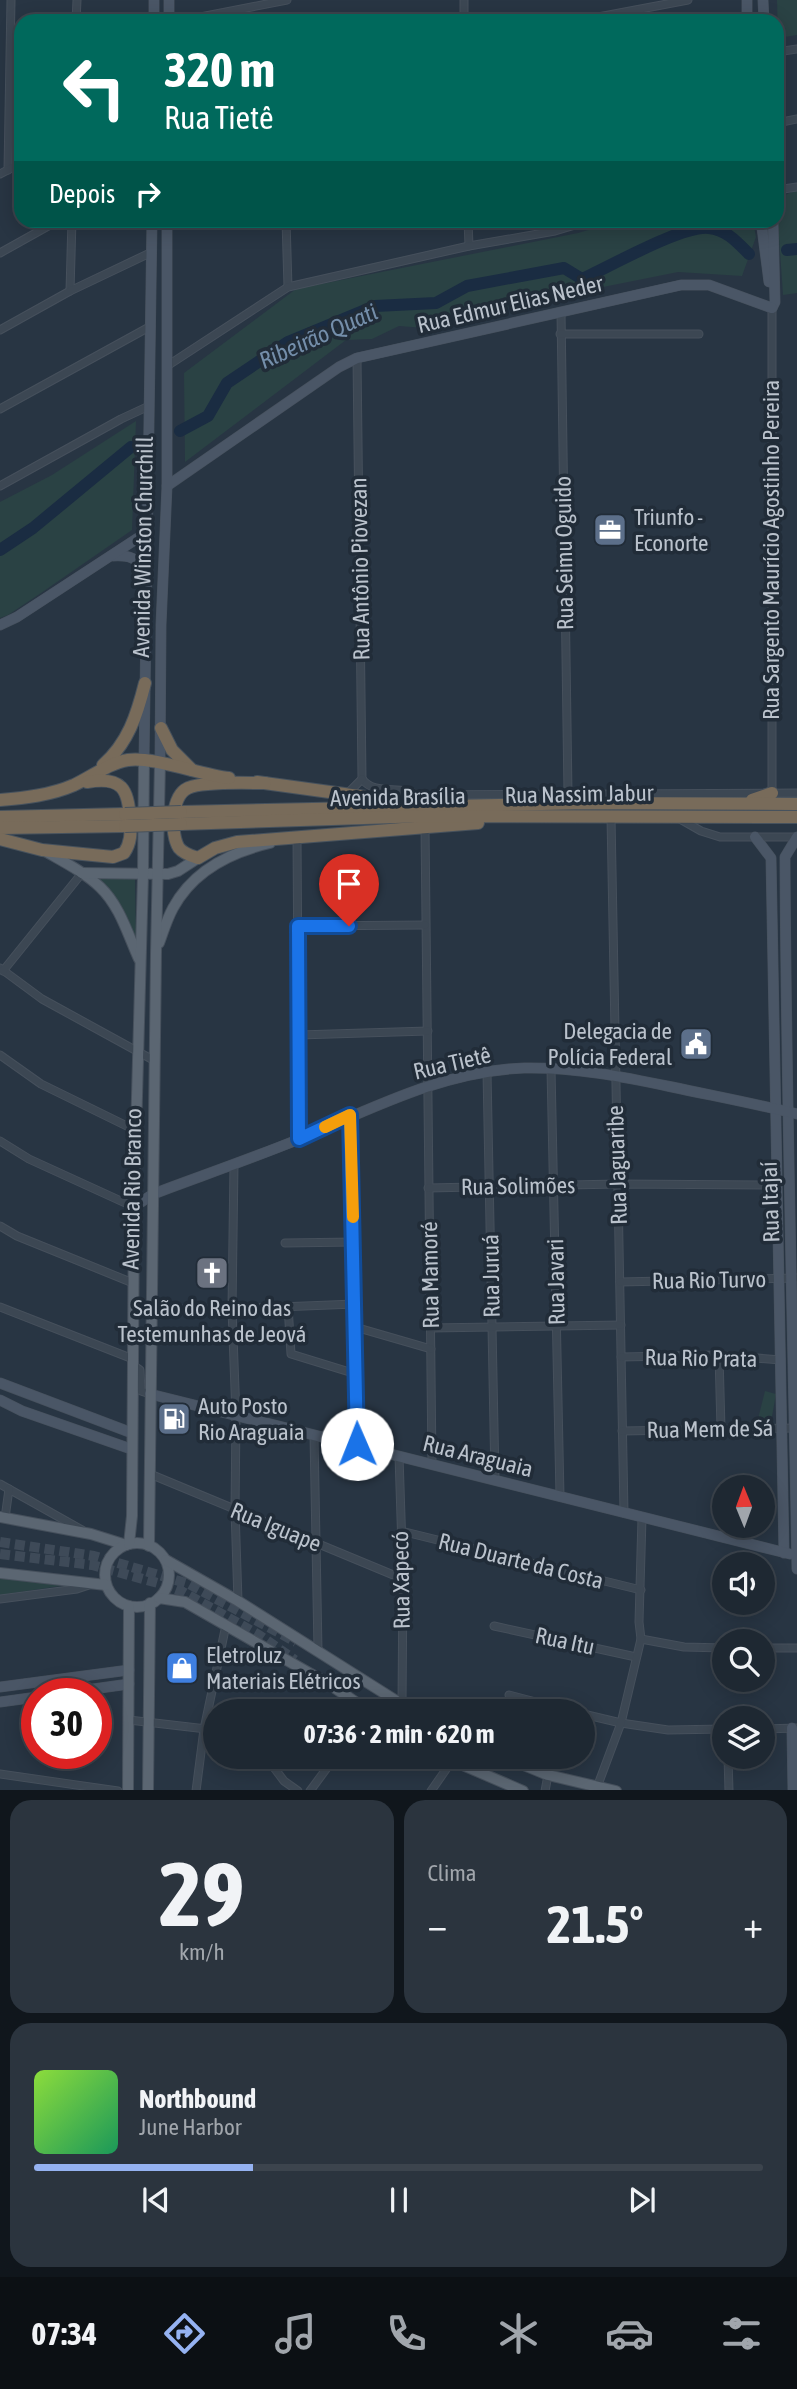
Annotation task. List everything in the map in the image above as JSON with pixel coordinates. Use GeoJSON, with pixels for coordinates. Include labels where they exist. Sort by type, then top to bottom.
{"type":"FeatureCollection","features":[{"type":"Feature","properties":{"kind":"highway"},"geometry":{"type":"LineString","coordinates":[[90,777],[109,760],[124,741],[135,721],[145,683]]}},
{"type":"Feature","properties":{"kind":"highway"},"geometry":{"type":"LineString","coordinates":[[161,728],[172,750],[195,773]]}},
{"type":"Feature","properties":{"kind":"highway"},"geometry":{"type":"LineString","coordinates":[[0,800],[59,791],[120,762],[134,759],[195,773],[362,796],[423,800]]}},
{"type":"Feature","properties":{"kind":"highway"},"geometry":{"type":"LineString","coordinates":[[0,839],[43,850],[113,857],[124,853],[131,836],[130,804],[126,791],[105,780],[76,783]]}},
{"type":"Feature","properties":{"kind":"highway"},"geometry":{"type":"LineString","coordinates":[[265,782],[190,787],[179,795],[176,805],[176,841],[184,853],[198,858],[226,844],[552,816]]}},
{"type":"Feature","properties":{"kind":"highway"},"geometry":{"type":"LineString","coordinates":[[735,804],[772,793]]}},
{"type":"Feature","properties":{"kind":"highway","name":"Avenida Brasília"},"geometry":{"type":"LineString","coordinates":[[181,818],[423,800],[797,804]]}},
{"type":"Feature","properties":{"kind":"highway","name":"Avenida Brasília"},"geometry":{"type":"LineString","coordinates":[[0,817],[125,820]]}},
{"type":"Feature","properties":{"kind":"highway","name":"Avenida Brasília"},"geometry":{"type":"LineString","coordinates":[[0,828],[181,818],[797,817]]}},
{"type":"Feature","properties":{"kind":"main road","name":"Avenida Winston Churchill"},"geometry":{"type":"LineString","coordinates":[[143,874],[144,760]]}},
{"type":"Feature","properties":{"kind":"main road","name":"Avenida Winston Churchill"},"geometry":{"type":"LineString","coordinates":[[159,874],[160,763]]}},
{"type":"Feature","properties":{"kind":"main road"},"geometry":{"type":"LineString","coordinates":[[156,953],[172,908],[201,874],[223,859],[254,847],[294,837]]}},
{"type":"Feature","properties":{"kind":"main road"},"geometry":{"type":"LineString","coordinates":[[43,850],[82,873],[110,899],[127,929],[141,965]]}},
{"type":"Feature","properties":{"kind":"main road"},"geometry":{"type":"LineString","coordinates":[[82,873],[159,874],[178,871],[198,858]]}},
{"type":"Feature","properties":{"kind":"main road","name":"Avenida Rio Branco"},"geometry":{"type":"LineString","coordinates":[[127,1545],[132,1516],[134,1207],[143,874]]}},
{"type":"Feature","properties":{"kind":"main road","name":"Avenida Rio Branco"},"geometry":{"type":"LineString","coordinates":[[149,1546],[159,874]]}},
{"type":"Feature","properties":{"kind":"main road"},"geometry":{"type":"LineString","coordinates":[[3,1518],[91,1535],[127,1545],[149,1546],[166,1560],[238,1601],[394,1699]]}},
{"type":"Feature","properties":{"kind":"main road"},"geometry":{"type":"LineString","coordinates":[[127,1545],[111,1555],[105,1574],[106,1585],[119,1601],[129,1606],[140,1606],[154,1601],[185,1602],[351,1699]]}},
{"type":"Feature","properties":{"kind":"main road"},"geometry":{"type":"LineString","coordinates":[[148,1790],[148,1722],[154,1601],[165,1589],[168,1580],[166,1560]]}},
{"type":"Feature","properties":{"kind":"main road"},"geometry":{"type":"LineString","coordinates":[[0,1573],[106,1585]]}},
{"type":"Feature","properties":{"kind":"main road"},"geometry":{"type":"LineString","coordinates":[[128,1790],[129,1606]]}},
{"type":"Feature","properties":{"kind":"main road"},"geometry":{"type":"LineString","coordinates":[[474,1769],[523,1790]]}},
{"type":"Feature","properties":{"kind":"main road"},"geometry":{"type":"LineString","coordinates":[[535,1769],[596,1788],[616,1790]]}},
{"type":"Feature","properties":{"kind":"street"},"geometry":{"type":"LineString","coordinates":[[4,172],[11,0]]}},
{"type":"Feature","properties":{"kind":"street"},"geometry":{"type":"LineString","coordinates":[[216,14],[287,0]]}},
{"type":"Feature","properties":{"kind":"street"},"geometry":{"type":"LineString","coordinates":[[615,14],[688,0]]}},
{"type":"Feature","properties":{"kind":"street"},"geometry":{"type":"LineString","coordinates":[[0,253],[45,228]]}},
{"type":"Feature","properties":{"kind":"street"},"geometry":{"type":"LineString","coordinates":[[70,291],[72,228]]}},
{"type":"Feature","properties":{"kind":"street","name":"Avenida Winston Churchill"},"geometry":{"type":"LineString","coordinates":[[144,760],[152,228]]}},
{"type":"Feature","properties":{"kind":"street","name":"Avenida Winston Churchill"},"geometry":{"type":"LineString","coordinates":[[160,763],[161,625],[167,486],[167,228]]}},
{"type":"Feature","properties":{"kind":"street"},"geometry":{"type":"LineString","coordinates":[[286,228],[288,287]]}},
{"type":"Feature","properties":{"kind":"street"},"geometry":{"type":"LineString","coordinates":[[468,228],[469,246]]}},
{"type":"Feature","properties":{"kind":"street"},"geometry":{"type":"LineString","coordinates":[[167,366],[288,287],[469,246],[565,228]]}},
{"type":"Feature","properties":{"kind":"street"},"geometry":{"type":"LineString","coordinates":[[762,228],[772,308]]}},
{"type":"Feature","properties":{"kind":"street"},"geometry":{"type":"LineString","coordinates":[[772,308],[775,302],[773,228]]}},
{"type":"Feature","properties":{"kind":"street"},"geometry":{"type":"LineString","coordinates":[[0,330],[70,291],[152,251],[167,264]]}},
{"type":"Feature","properties":{"kind":"street"},"geometry":{"type":"LineString","coordinates":[[751,299],[760,294],[768,277]]}},
{"type":"Feature","properties":{"kind":"street","name":"Rua Edmur Elias Neder"},"geometry":{"type":"LineString","coordinates":[[167,486],[339,367],[357,358],[693,284],[709,285],[772,308]]}},
{"type":"Feature","properties":{"kind":"street","name":"Rua Sargento Maurício Agostinho Pereira"},"geometry":{"type":"LineString","coordinates":[[772,308],[772,793]]}},
{"type":"Feature","properties":{"kind":"street","name":"Rua Seimu Oguido"},"geometry":{"type":"LineString","coordinates":[[561,312],[568,794]]}},
{"type":"Feature","properties":{"kind":"street"},"geometry":{"type":"LineString","coordinates":[[0,409],[151,327]]}},
{"type":"Feature","properties":{"kind":"street"},"geometry":{"type":"LineString","coordinates":[[560,334],[699,334]]}},
{"type":"Feature","properties":{"kind":"street","name":"Rua Antônio Piovezan"},"geometry":{"type":"LineString","coordinates":[[357,358],[362,779]]}},
{"type":"Feature","properties":{"kind":"street"},"geometry":{"type":"LineString","coordinates":[[0,486],[149,405]]}},
{"type":"Feature","properties":{"kind":"street"},"geometry":{"type":"LineString","coordinates":[[0,625],[17,617],[147,532]]}},
{"type":"Feature","properties":{"kind":"street"},"geometry":{"type":"LineString","coordinates":[[112,556],[138,559],[146,572]]}},
{"type":"Feature","properties":{"kind":"street"},"geometry":{"type":"LineString","coordinates":[[348,793],[362,779]]}},
{"type":"Feature","properties":{"kind":"street","name":"Rua Nassim Jabur"},"geometry":{"type":"LineString","coordinates":[[362,779],[372,788],[407,790],[423,800],[568,794],[797,793]]}},
{"type":"Feature","properties":{"kind":"street"},"geometry":{"type":"LineString","coordinates":[[677,816],[701,831],[716,836],[797,837]]}},
{"type":"Feature","properties":{"kind":"street","name":"Rua Jaguaribe"},"geometry":{"type":"LineString","coordinates":[[611,817],[624,1513]]}},
{"type":"Feature","properties":{"kind":"street","name":"Rua Mamoré"},"geometry":{"type":"LineString","coordinates":[[425,828],[432,1464]]}},
{"type":"Feature","properties":{"kind":"street"},"geometry":{"type":"LineString","coordinates":[[294,837],[298,926],[299,1139]]}},
{"type":"Feature","properties":{"kind":"street"},"geometry":{"type":"LineString","coordinates":[[755,837],[771,858],[785,857],[797,837]]}},
{"type":"Feature","properties":{"kind":"street","name":"Rua Itajaí"},"geometry":{"type":"LineString","coordinates":[[785,857],[795,1278],[797,1569]]}},
{"type":"Feature","properties":{"kind":"street","name":"Rua Itajaí"},"geometry":{"type":"LineString","coordinates":[[771,858],[784,1553]]}},
{"type":"Feature","properties":{"kind":"street"},"geometry":{"type":"LineString","coordinates":[[82,873],[2,970],[42,999],[155,1061]]}},
{"type":"Feature","properties":{"kind":"street"},"geometry":{"type":"LineString","coordinates":[[298,926],[425,925]]}},
{"type":"Feature","properties":{"kind":"street"},"geometry":{"type":"LineString","coordinates":[[299,1035],[428,1031]]}},
{"type":"Feature","properties":{"kind":"street"},"geometry":{"type":"LineString","coordinates":[[0,1055],[41,1084],[136,1131]]}},
{"type":"Feature","properties":{"kind":"street","name":"Rua Tietê"},"geometry":{"type":"LineString","coordinates":[[134,1207],[153,1194],[299,1139],[350,1115],[428,1086],[487,1072],[523,1068],[615,1076],[792,1112]]}},
{"type":"Feature","properties":{"kind":"street","name":"Rua Javari"},"geometry":{"type":"LineString","coordinates":[[551,1069],[560,1496]]}},
{"type":"Feature","properties":{"kind":"street","name":"Rua Juruá"},"geometry":{"type":"LineString","coordinates":[[487,1072],[495,1479]]}},
{"type":"Feature","properties":{"kind":"street"},"geometry":{"type":"LineString","coordinates":[[350,1115],[357,1444]]}},
{"type":"Feature","properties":{"kind":"street"},"geometry":{"type":"LineString","coordinates":[[0,1141],[29,1160],[134,1207]]}},
{"type":"Feature","properties":{"kind":"street"},"geometry":{"type":"LineString","coordinates":[[234,1164],[233,1309],[238,1601]]}},
{"type":"Feature","properties":{"kind":"street","name":"Rua Solimões"},"geometry":{"type":"LineString","coordinates":[[428,1188],[618,1184],[776,1185]]}},
{"type":"Feature","properties":{"kind":"street"},"geometry":{"type":"LineString","coordinates":[[0,1226],[17,1236],[134,1283]]}},
{"type":"Feature","properties":{"kind":"street"},"geometry":{"type":"LineString","coordinates":[[285,1243],[354,1242]]}},
{"type":"Feature","properties":{"kind":"street","name":"Rua Rio Turvo"},"geometry":{"type":"LineString","coordinates":[[620,1282],[795,1278]]}},
{"type":"Feature","properties":{"kind":"street"},"geometry":{"type":"LineString","coordinates":[[152,1309],[355,1304]]}},
{"type":"Feature","properties":{"kind":"street"},"geometry":{"type":"LineString","coordinates":[[288,1306],[291,1354],[356,1374]]}},
{"type":"Feature","properties":{"kind":"street"},"geometry":{"type":"LineString","coordinates":[[0,1307],[133,1362],[140,1370],[141,1391],[150,1394]]}},
{"type":"Feature","properties":{"kind":"street"},"geometry":{"type":"LineString","coordinates":[[431,1328],[621,1325]]}},
{"type":"Feature","properties":{"kind":"street"},"geometry":{"type":"LineString","coordinates":[[355,1327],[431,1349]]}},
{"type":"Feature","properties":{"kind":"street"},"geometry":{"type":"LineString","coordinates":[[719,1355],[721,1429]]}},
{"type":"Feature","properties":{"kind":"street","name":"Rua Rio Prata"},"geometry":{"type":"LineString","coordinates":[[621,1357],[719,1355],[781,1360]]}},
{"type":"Feature","properties":{"kind":"street"},"geometry":{"type":"LineString","coordinates":[[0,1384],[132,1433]]}},
{"type":"Feature","properties":{"kind":"street","name":"Rua Araguaia"},"geometry":{"type":"LineString","coordinates":[[150,1394],[797,1556]]}},
{"type":"Feature","properties":{"kind":"street"},"geometry":{"type":"LineString","coordinates":[[0,1400],[22,1411],[131,1449]]}},
{"type":"Feature","properties":{"kind":"street","name":"Rua Mem de Sá"},"geometry":{"type":"LineString","coordinates":[[622,1431],[796,1428]]}},
{"type":"Feature","properties":{"kind":"street"},"geometry":{"type":"LineString","coordinates":[[314,1435],[318,1650]]}},
{"type":"Feature","properties":{"kind":"street","name":"Rua Xapecó"},"geometry":{"type":"LineString","coordinates":[[399,1456],[402,1699]]}},
{"type":"Feature","properties":{"kind":"street","name":"Rua Iguape"},"geometry":{"type":"LineString","coordinates":[[150,1474],[402,1579]]}},
{"type":"Feature","properties":{"kind":"street"},"geometry":{"type":"LineString","coordinates":[[0,1484],[91,1535]]}},
{"type":"Feature","properties":{"kind":"street"},"geometry":{"type":"LineString","coordinates":[[3,1518],[9,1489]]}},
{"type":"Feature","properties":{"kind":"street"},"geometry":{"type":"LineString","coordinates":[[596,1788],[621,1723],[640,1639],[642,1518]]}},
{"type":"Feature","properties":{"kind":"street","name":"Rua Duarte da Costa"},"geometry":{"type":"LineString","coordinates":[[401,1531],[640,1591]]}},
{"type":"Feature","properties":{"kind":"street"},"geometry":{"type":"LineString","coordinates":[[0,1599],[77,1589],[90,1584]]}},
{"type":"Feature","properties":{"kind":"street"},"geometry":{"type":"LineString","coordinates":[[210,1699],[226,1625]]}},
{"type":"Feature","properties":{"kind":"street","name":"Rua Itu"},"geometry":{"type":"LineString","coordinates":[[494,1626],[636,1657]]}},
{"type":"Feature","properties":{"kind":"street"},"geometry":{"type":"LineString","coordinates":[[640,1639],[684,1647],[712,1648]]}},
{"type":"Feature","properties":{"kind":"street"},"geometry":{"type":"LineString","coordinates":[[775,1648],[797,1648]]}},
{"type":"Feature","properties":{"kind":"street"},"geometry":{"type":"LineString","coordinates":[[68,1678],[129,1670]]}},
{"type":"Feature","properties":{"kind":"street"},"geometry":{"type":"LineString","coordinates":[[0,1687],[21,1684]]}},
{"type":"Feature","properties":{"kind":"street"},"geometry":{"type":"LineString","coordinates":[[112,1686],[129,1684]]}},
{"type":"Feature","properties":{"kind":"street"},"geometry":{"type":"LineString","coordinates":[[509,1695],[524,1699]]}},
{"type":"Feature","properties":{"kind":"street"},"geometry":{"type":"LineString","coordinates":[[0,1702],[21,1698]]}},
{"type":"Feature","properties":{"kind":"street"},"geometry":{"type":"LineString","coordinates":[[595,1717],[668,1730],[712,1729]]}},
{"type":"Feature","properties":{"kind":"street"},"geometry":{"type":"LineString","coordinates":[[129,1720],[203,1729]]}},
{"type":"Feature","properties":{"kind":"street"},"geometry":{"type":"LineString","coordinates":[[775,1728],[794,1728],[793,1790]]}},
{"type":"Feature","properties":{"kind":"street"},"geometry":{"type":"LineString","coordinates":[[196,1790],[203,1737]]}},
{"type":"Feature","properties":{"kind":"street"},"geometry":{"type":"LineString","coordinates":[[275,1769],[284,1781],[298,1790]]}},
{"type":"Feature","properties":{"kind":"street"},"geometry":{"type":"LineString","coordinates":[[310,1790],[326,1769]]}},
{"type":"Feature","properties":{"kind":"street"},"geometry":{"type":"LineString","coordinates":[[431,1790],[444,1769]]}},
{"type":"Feature","properties":{"kind":"street"},"geometry":{"type":"LineString","coordinates":[[728,1769],[729,1790]]}},
{"type":"Feature","properties":{"kind":"street"},"geometry":{"type":"LineString","coordinates":[[0,1774],[118,1790]]}},
{"type":"Feature","properties":{"kind":"street"},"geometry":{"type":"LineString","coordinates":[[545,1790],[548,1774]]}},
{"type":"Feature","properties":{"kind":"green space"},"geometry":{"type":"Polygon","coordinates":[[[777,0],[797,0],[797,35],[784,37],[784,14],[777,14],[777,0]]]}},
{"type":"Feature","properties":{"kind":"green space"},"geometry":{"type":"Polygon","coordinates":[[[797,190],[797,293],[783,295],[778,228],[784,228],[784,195],[797,190]]]}},
{"type":"Feature","properties":{"kind":"green space"},"geometry":{"type":"Polygon","coordinates":[[[595,228],[754,228],[756,237],[742,276],[678,272],[573,293],[523,296],[506,308],[425,328],[399,326],[372,339],[346,340],[185,462],[184,373],[296,289],[595,228]]]}},
{"type":"Feature","properties":{"kind":"green space"},"geometry":{"type":"Polygon","coordinates":[[[136,421],[132,530],[0,618],[0,502],[52,475],[136,421]]]}},
{"type":"Feature","properties":{"kind":"green space"},"geometry":{"type":"Polygon","coordinates":[[[95,875],[135,879],[136,939],[103,883],[95,875]]]}},
{"type":"Feature","properties":{"kind":"green space"},"geometry":{"type":"Polygon","coordinates":[[[765,1391],[776,1394],[771,1422],[758,1419],[765,1391]]]}},
{"type":"Feature","properties":{"kind":"green space"},"geometry":{"type":"Polygon","coordinates":[[[0,1576],[67,1585],[0,1595],[0,1576]]]}},
{"type":"Feature","properties":{"kind":"waterway","name":"Ribeirão Quati"},"geometry":{"type":"LineString","coordinates":[[180,431],[208,416],[227,383],[288,342],[375,306],[436,303],[467,286],[564,268],[582,279],[664,240],[697,229],[721,231],[749,254]]}},
{"type":"Feature","properties":{"kind":"waterway","name":"Ribeirão Quati"},"geometry":{"type":"LineString","coordinates":[[787,250],[797,249]]}},
{"type":"Feature","properties":{"kind":"waterway","name":"Ribeirão Quati"},"geometry":{"type":"LineString","coordinates":[[0,550],[33,528],[131,447]]}},
{"type":"Feature","properties":{"kind":"tunnel"},"geometry":{"type":"LineString","coordinates":[[0,1542],[94,1556],[189,1584],[296,1642]]}},
{"type":"Feature","properties":{"kind":"tunnel"},"geometry":{"type":"LineString","coordinates":[[0,1554],[92,1565],[165,1585],[183,1592],[259,1635],[295,1660]]}},
{"type":"Feature","properties":{"kind":"slow traffic"},"geometry":{"type":"LineString","coordinates":[[325,1127],[350,1115],[353,1217]]}},
{"type":"Feature","properties":{"kind":"place","name":"Triunfo - Econorte"},"geometry":{"type":"Point","coordinates":[610,530]}},
{"type":"Feature","properties":{"kind":"place","name":"Delegacia de Polícia Federal"},"geometry":{"type":"Point","coordinates":[696,1044]}},
{"type":"Feature","properties":{"kind":"place","name":"Salão do Reino das Testemunhas de Jeová"},"geometry":{"type":"Point","coordinates":[212,1273]}},
{"type":"Feature","properties":{"kind":"place","name":"Auto Posto Rio Araguaia"},"geometry":{"type":"Point","coordinates":[174,1419]}},
{"type":"Feature","properties":{"kind":"place","name":"Eletroluz Materiais Elétricos"},"geometry":{"type":"Point","coordinates":[182,1668]}},
{"type":"Feature","properties":{"kind":"route"},"geometry":{"type":"LineString","coordinates":[[349,926],[298,926],[299,1139],[350,1115],[357,1444]]}}]}
